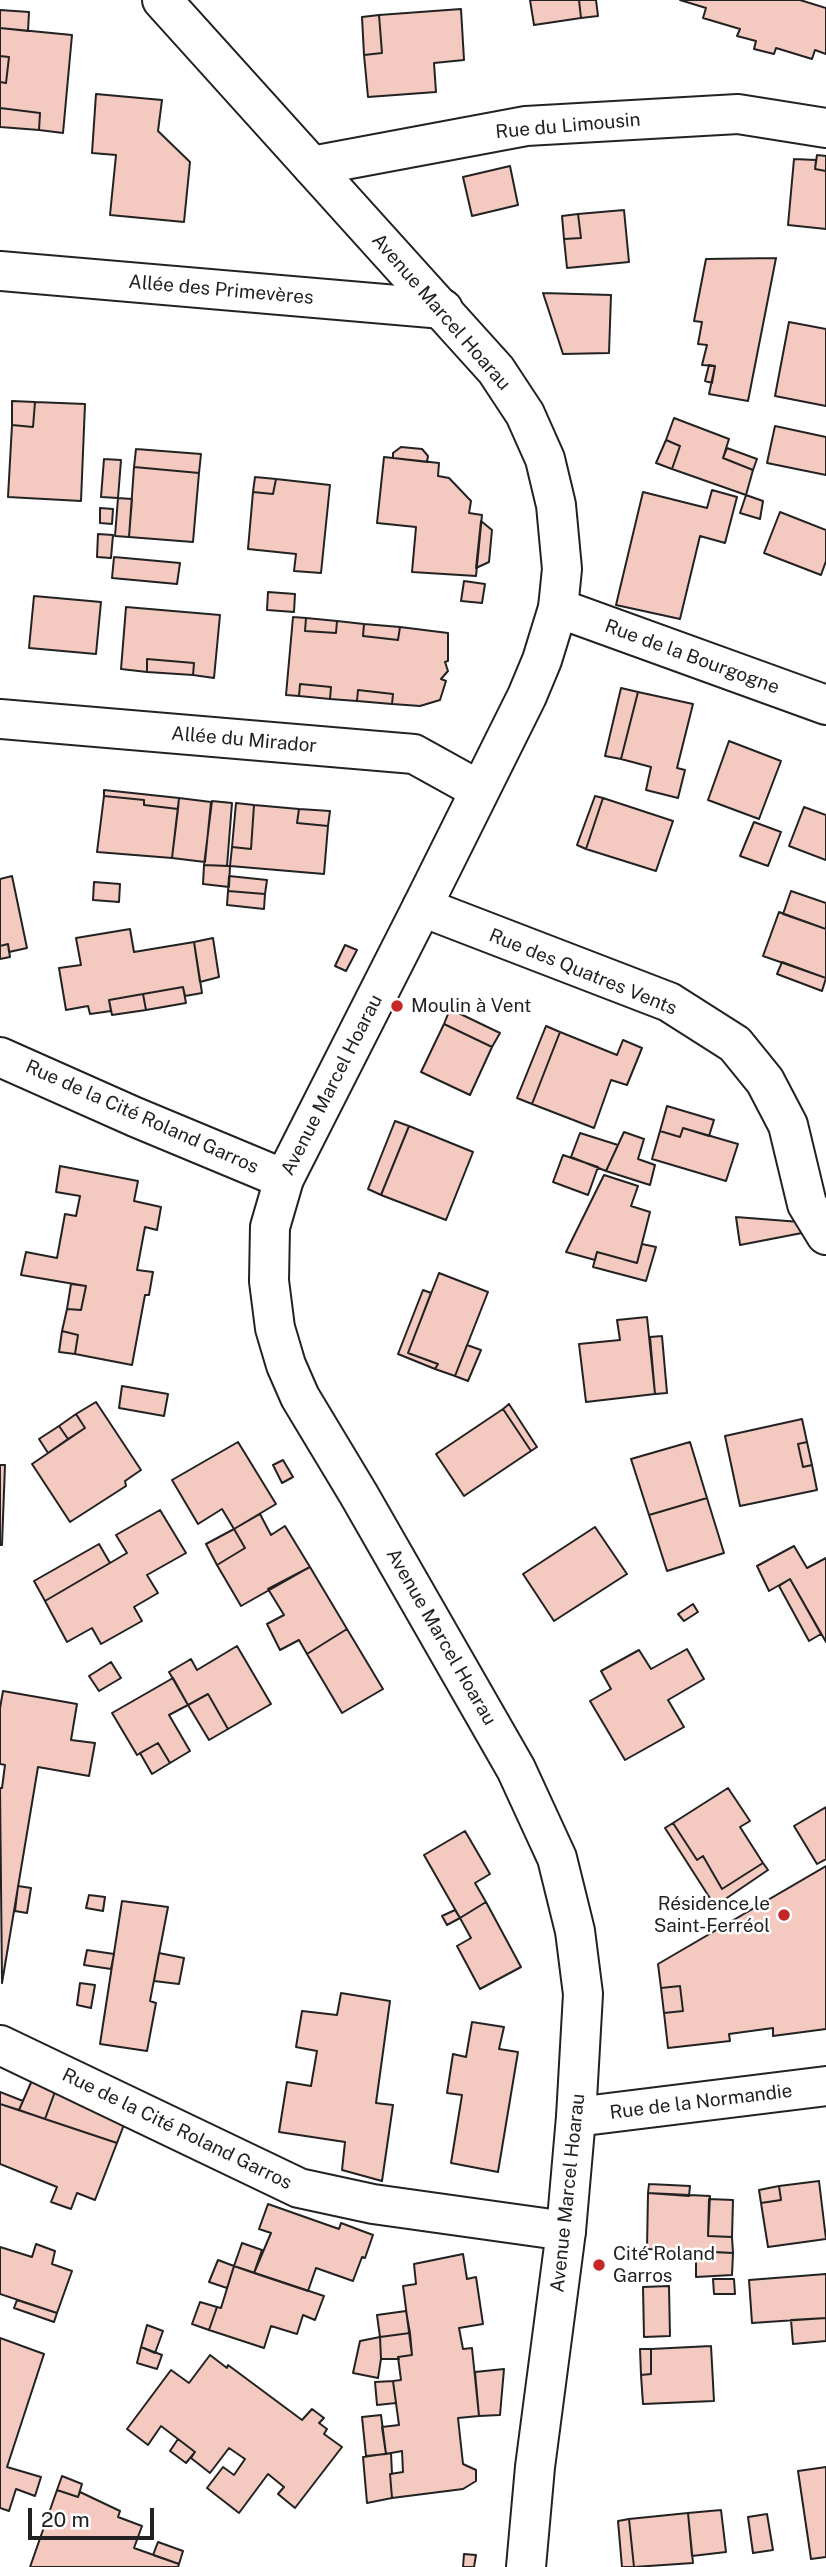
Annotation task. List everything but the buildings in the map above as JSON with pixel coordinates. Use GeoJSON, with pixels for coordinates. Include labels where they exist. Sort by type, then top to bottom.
{"type":"FeatureCollection","features":[{"type":"Feature","properties":{"kind":"street","name":"Avenue Marcel Hoarau"},"geometry":{"type":"LineString","coordinates":[[162,0],[496,370],[525,414],[545,459],[556,506],[562,569],[558,608],[542,660],[422,907],[284,1179],[270,1227],[269,1282],[275,1328],[286,1365],[300,1397],[516,1769],[557,1858],[575,1931],[583,1994],[576,2117],[566,2231],[535,2467],[526,2567]]}},
{"type":"Feature","properties":{"kind":"street","name":"Rue du Limousin"},"geometry":{"type":"LineString","coordinates":[[312,166],[526,126],[737,114],[826,128]]}},
{"type":"Feature","properties":{"kind":"street","name":"Allée des Primevères"},"geometry":{"type":"LineString","coordinates":[[0,271],[443,309]]}},
{"type":"Feature","properties":{"kind":"street","name":"Rue de la Bourgogne"},"geometry":{"type":"LineString","coordinates":[[558,608],[826,705]]}},
{"type":"Feature","properties":{"kind":"street","name":"Allée du Mirador"},"geometry":{"type":"LineString","coordinates":[[0,719],[414,754],[479,790]]}},
{"type":"Feature","properties":{"kind":"street","name":"Rue des Quatres Vents"},"geometry":{"type":"LineString","coordinates":[[422,907],[669,1003],[735,1044],[765,1081],[788,1125],[807,1204],[826,1235]]}},
{"type":"Feature","properties":{"kind":"street","name":"Rue de la Cité Roland Garros"},"geometry":{"type":"LineString","coordinates":[[0,1057],[284,1179]]}},
{"type":"Feature","properties":{"kind":"street","name":"Rue de la Cité Roland Garros"},"geometry":{"type":"LineString","coordinates":[[0,2045],[299,2188],[373,2204],[566,2231]]}},
{"type":"Feature","properties":{"kind":"street","name":"Rue de la Normandie"},"geometry":{"type":"LineString","coordinates":[[576,2117],[826,2087]]}},
{"type":"Feature","properties":{"kind":"place","name":"Moulin à Vent"},"geometry":{"type":"Point","coordinates":[397,1006]}},
{"type":"Feature","properties":{"kind":"place","name":"Résidence le Saint-Ferréol"},"geometry":{"type":"Point","coordinates":[784,1915]}},
{"type":"Feature","properties":{"kind":"place","name":"Cité Roland Garros"},"geometry":{"type":"Point","coordinates":[599,2265]}}]}
